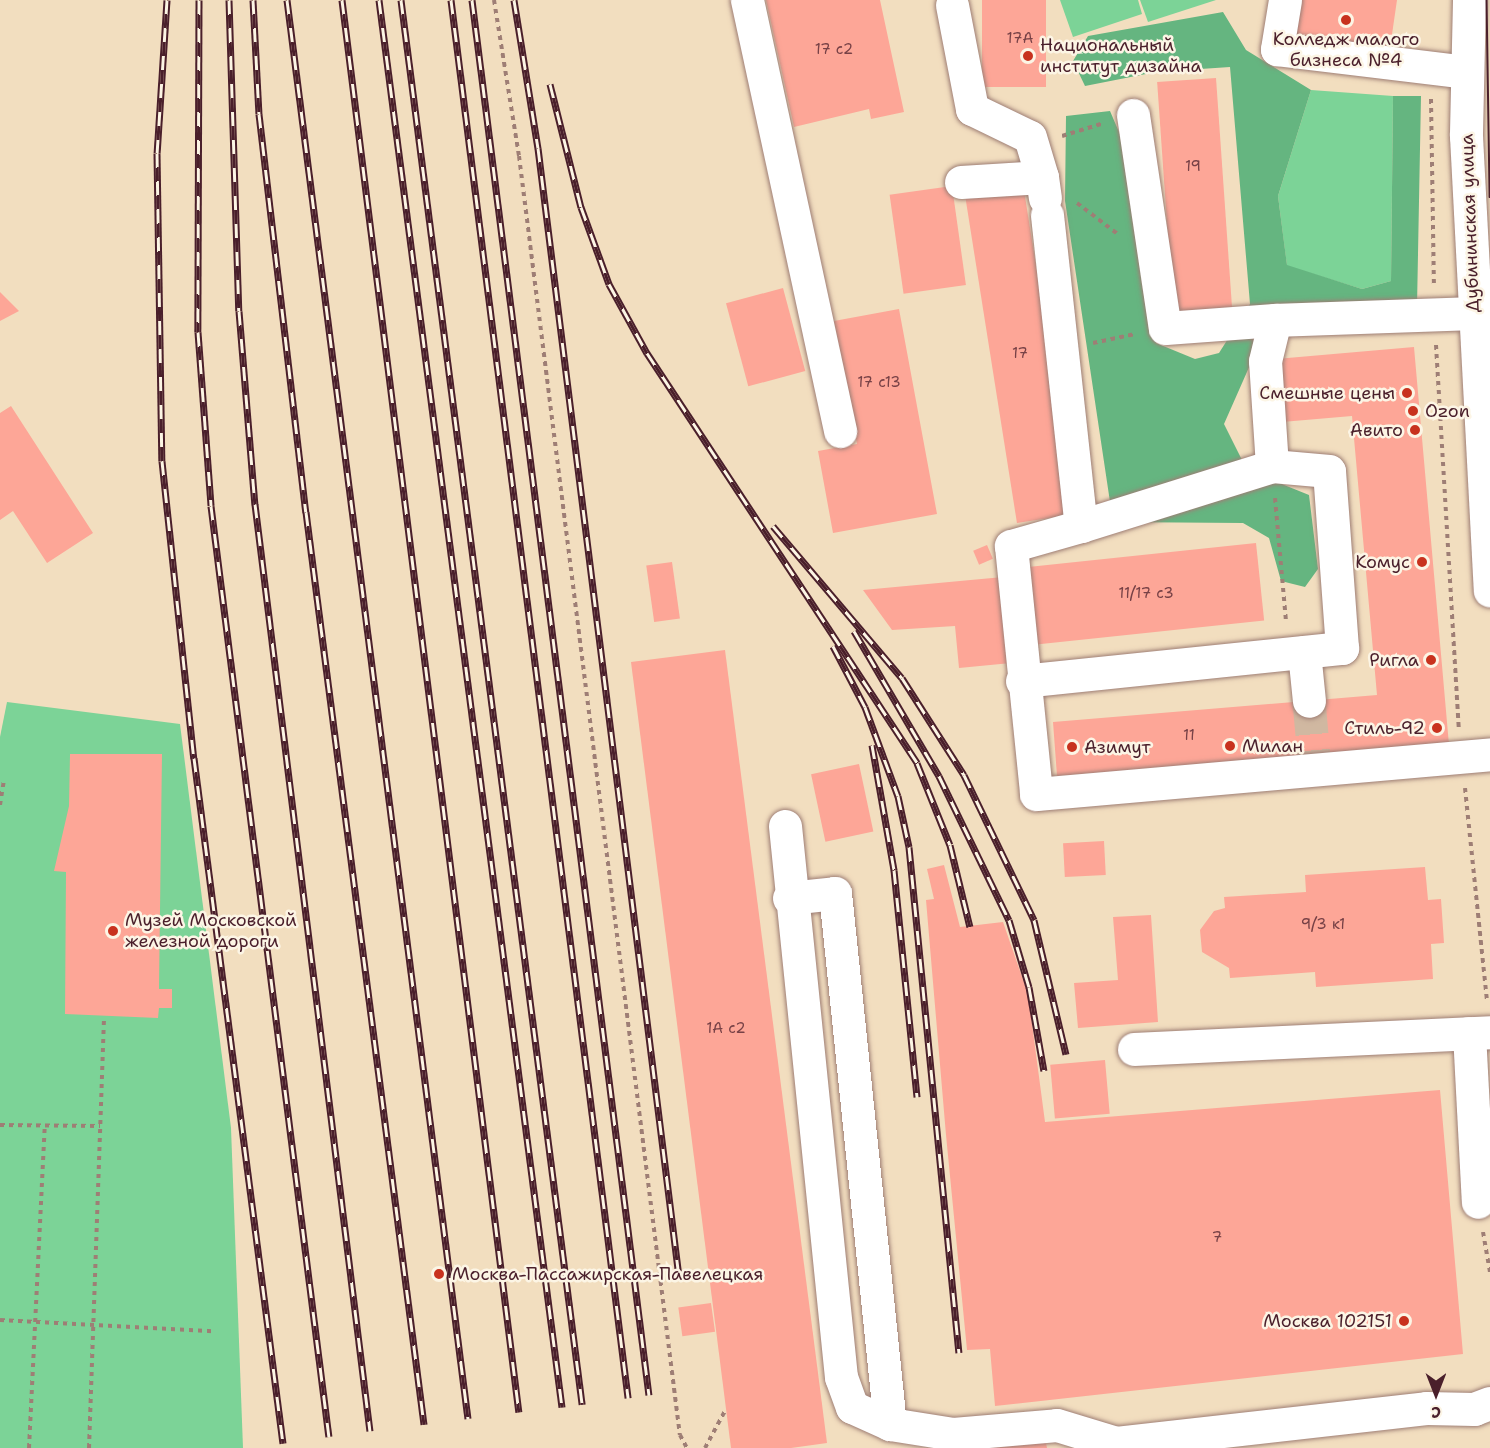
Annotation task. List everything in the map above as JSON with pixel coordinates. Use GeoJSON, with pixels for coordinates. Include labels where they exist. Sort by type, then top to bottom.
{"type":"FeatureCollection","features":[{"type":"Feature","properties":{"kind":"main road"},"geometry":{"type":"LineString","coordinates":[[747,0],[840,431]]}},
{"type":"Feature","properties":{"kind":"main road"},"geometry":{"type":"LineString","coordinates":[[1285,0],[1277,49],[1466,72]]}},
{"type":"Feature","properties":{"kind":"main road","name":"Дубининская улица"},"geometry":{"type":"LineString","coordinates":[[1469,0],[1466,72],[1473,313],[1490,591]]}},
{"type":"Feature","properties":{"kind":"main road"},"geometry":{"type":"LineString","coordinates":[[952,5],[972,108],[1030,136],[1042,177],[1066,349],[1081,526]]}},
{"type":"Feature","properties":{"kind":"main road"},"geometry":{"type":"LineString","coordinates":[[1133,114],[1165,328],[1275,320],[1473,313]]}},
{"type":"Feature","properties":{"kind":"main road"},"geometry":{"type":"LineString","coordinates":[[961,182],[1042,177]]}},
{"type":"Feature","properties":{"kind":"main road"},"geometry":{"type":"LineString","coordinates":[[1272,466],[1265,361],[1275,320]]}},
{"type":"Feature","properties":{"kind":"main road"},"geometry":{"type":"LineString","coordinates":[[1022,681],[1342,648],[1329,471],[1272,466],[1011,546],[1022,681],[1036,794],[1314,763],[1475,755]]}},
{"type":"Feature","properties":{"kind":"main road"},"geometry":{"type":"LineString","coordinates":[[1304,652],[1309,701]]}},
{"type":"Feature","properties":{"kind":"main road"},"geometry":{"type":"LineString","coordinates":[[785,826],[789,898],[841,1377],[852,1407],[890,1424],[953,1434],[1058,1425],[1116,1443],[1426,1408],[1472,1395],[1490,1401]]}},
{"type":"Feature","properties":{"kind":"main road"},"geometry":{"type":"LineString","coordinates":[[789,898],[835,893],[890,1424]]}},
{"type":"Feature","properties":{"kind":"main road"},"geometry":{"type":"LineString","coordinates":[[1134,1048],[1483,1032],[1478,1202]]}},
{"type":"Feature","properties":{"kind":"path"},"geometry":{"type":"LineString","coordinates":[[494,0],[519,156],[680,1436],[687,1448]]}},
{"type":"Feature","properties":{"kind":"path"},"geometry":{"type":"LineString","coordinates":[[1430,69],[1435,314],[1475,755],[1483,1032]]}},
{"type":"Feature","properties":{"kind":"path"},"geometry":{"type":"LineString","coordinates":[[1033,145],[1133,114]]}},
{"type":"Feature","properties":{"kind":"path"},"geometry":{"type":"LineString","coordinates":[[1042,177],[1155,263]]}},
{"type":"Feature","properties":{"kind":"path"},"geometry":{"type":"LineString","coordinates":[[1066,349],[1165,328]]}},
{"type":"Feature","properties":{"kind":"path"},"geometry":{"type":"LineString","coordinates":[[1272,466],[1286,626],[1275,627]]}},
{"type":"Feature","properties":{"kind":"path"},"geometry":{"type":"LineString","coordinates":[[0,805],[4,780]]}},
{"type":"Feature","properties":{"kind":"path"},"geometry":{"type":"LineString","coordinates":[[89,1448],[104,1018]]}},
{"type":"Feature","properties":{"kind":"path"},"geometry":{"type":"LineString","coordinates":[[0,1125],[100,1126]]}},
{"type":"Feature","properties":{"kind":"path"},"geometry":{"type":"LineString","coordinates":[[29,1448],[45,1126]]}},
{"type":"Feature","properties":{"kind":"path"},"geometry":{"type":"LineString","coordinates":[[1478,1202],[1490,1272]]}},
{"type":"Feature","properties":{"kind":"path"},"geometry":{"type":"LineString","coordinates":[[0,1320],[35,1326],[93,1322],[213,1331]]}},
{"type":"Feature","properties":{"kind":"path"},"geometry":{"type":"LineString","coordinates":[[705,1448],[726,1409]]}},
{"type":"Feature","properties":{"kind":"green space"},"geometry":{"type":"Polygon","coordinates":[[[1060,0],[1138,0],[1142,14],[1073,37],[1060,0]]]}},
{"type":"Feature","properties":{"kind":"green space"},"geometry":{"type":"Polygon","coordinates":[[[1140,0],[1216,0],[1148,22],[1140,0]]]}},
{"type":"Feature","properties":{"kind":"green space"},"geometry":{"type":"Polygon","coordinates":[[[1223,12],[1246,50],[1311,90],[1278,196],[1287,265],[1362,289],[1391,281],[1393,96],[1421,96],[1417,307],[1273,313],[1224,424],[1247,470],[1309,495],[1318,569],[1305,587],[1281,581],[1269,538],[1243,523],[1113,522],[1065,201],[1066,116],[1110,111],[1125,146],[1156,343],[1195,359],[1219,353],[1250,304],[1230,67],[1156,72],[1085,86],[1073,61],[1088,36],[1223,12]]]}},
{"type":"Feature","properties":{"kind":"green space"},"geometry":{"type":"Polygon","coordinates":[[[1311,90],[1393,96],[1391,281],[1362,289],[1287,266],[1278,196],[1311,90]]]}},
{"type":"Feature","properties":{"kind":"green space"},"geometry":{"type":"Polygon","coordinates":[[[7,702],[180,724],[231,1128],[243,1448],[0,1448],[0,737],[7,702]]]}},
{"type":"Feature","properties":{"kind":"building"},"geometry":{"type":"Polygon","coordinates":[[[766,0],[880,0],[904,112],[871,119],[869,109],[794,127],[766,0]]]}},
{"type":"Feature","properties":{"kind":"building"},"geometry":{"type":"Polygon","coordinates":[[[982,0],[1046,0],[1046,87],[982,87],[982,0]]]}},
{"type":"Feature","properties":{"kind":"building","name":"Колледж малого бизнеса №4"},"geometry":{"type":"Polygon","coordinates":[[[1300,0],[1397,0],[1389,55],[1294,40],[1300,0]]]}},
{"type":"Feature","properties":{"kind":"building"},"geometry":{"type":"Polygon","coordinates":[[[1216,78],[1232,308],[1173,313],[1157,82],[1216,78]]]}},
{"type":"Feature","properties":{"kind":"building"},"geometry":{"type":"Polygon","coordinates":[[[1023,184],[1075,514],[1017,523],[965,193],[1023,184]]]}},
{"type":"Feature","properties":{"kind":"building"},"geometry":{"type":"Polygon","coordinates":[[[952,186],[966,285],[904,294],[890,195],[952,186]]]}},
{"type":"Feature","properties":{"kind":"building"},"geometry":{"type":"Polygon","coordinates":[[[783,288],[805,371],[748,386],[726,303],[783,288]]]}},
{"type":"Feature","properties":{"kind":"building"},"geometry":{"type":"Polygon","coordinates":[[[0,292],[19,311],[0,321],[0,292]]]}},
{"type":"Feature","properties":{"kind":"building"},"geometry":{"type":"Polygon","coordinates":[[[899,309],[937,514],[833,533],[818,451],[857,444],[834,321],[899,309]]]}},
{"type":"Feature","properties":{"kind":"building"},"geometry":{"type":"Polygon","coordinates":[[[1414,347],[1449,745],[1057,776],[1053,722],[1377,695],[1352,416],[1282,422],[1276,359],[1414,347]]]}},
{"type":"Feature","properties":{"kind":"building"},"geometry":{"type":"Polygon","coordinates":[[[11,406],[93,533],[47,563],[13,511],[0,520],[0,413],[11,406]]]}},
{"type":"Feature","properties":{"kind":"building"},"geometry":{"type":"Polygon","coordinates":[[[1256,543],[1264,621],[1036,645],[1028,567],[1256,543]]]}},
{"type":"Feature","properties":{"kind":"building"},"geometry":{"type":"Polygon","coordinates":[[[987,545],[993,559],[979,565],[973,551],[987,545]]]}},
{"type":"Feature","properties":{"kind":"building"},"geometry":{"type":"Polygon","coordinates":[[[672,562],[680,618],[654,622],[646,566],[672,562]]]}},
{"type":"Feature","properties":{"kind":"building"},"geometry":{"type":"Polygon","coordinates":[[[1003,577],[1011,663],[959,668],[955,626],[892,630],[863,590],[1003,577]]]}},
{"type":"Feature","properties":{"kind":"building"},"geometry":{"type":"Polygon","coordinates":[[[725,650],[827,1443],[791,1448],[731,1448],[631,662],[725,650]]]}},
{"type":"Feature","properties":{"kind":"building","name":"Музей Московской железной дороги"},"geometry":{"type":"Polygon","coordinates":[[[70,754],[162,754],[159,989],[172,989],[172,1008],[159,1008],[158,1018],[65,1014],[66,872],[54,871],[69,806],[70,754]]]}},
{"type":"Feature","properties":{"kind":"building"},"geometry":{"type":"Polygon","coordinates":[[[859,764],[873,831],[825,842],[811,774],[859,764]]]}},
{"type":"Feature","properties":{"kind":"building"},"geometry":{"type":"Polygon","coordinates":[[[1104,841],[1106,875],[1065,877],[1063,843],[1104,841]]]}},
{"type":"Feature","properties":{"kind":"building"},"geometry":{"type":"Polygon","coordinates":[[[944,865],[960,927],[1003,922],[1028,994],[1045,1122],[1440,1090],[1463,1354],[995,1406],[990,1349],[967,1350],[946,1135],[926,900],[934,899],[927,869],[944,865]]]}},
{"type":"Feature","properties":{"kind":"building"},"geometry":{"type":"Polygon","coordinates":[[[1425,867],[1428,900],[1441,899],[1444,943],[1431,944],[1433,979],[1316,987],[1315,972],[1230,978],[1229,968],[1202,952],[1200,930],[1214,911],[1225,908],[1224,897],[1306,892],[1305,875],[1425,867]]]}},
{"type":"Feature","properties":{"kind":"building"},"geometry":{"type":"Polygon","coordinates":[[[1151,915],[1158,1022],[1078,1028],[1074,983],[1118,980],[1113,917],[1151,915]]]}},
{"type":"Feature","properties":{"kind":"building"},"geometry":{"type":"Polygon","coordinates":[[[1105,1060],[1110,1114],[1055,1119],[1050,1065],[1105,1060]]]}},
{"type":"Feature","properties":{"kind":"building"},"geometry":{"type":"Polygon","coordinates":[[[711,1303],[715,1332],[682,1336],[678,1308],[711,1303]]]}},
{"type":"Feature","properties":{"kind":"building"},"geometry":{"type":"Polygon","coordinates":[[[1045,1438],[1047,1448],[982,1448],[1045,1438]]]}},
{"type":"Feature","properties":{"kind":"tunnel"},"geometry":{"type":"LineString","coordinates":[[1309,701],[1314,757]]}},
{"type":"Feature","properties":{"kind":"tram line"},"geometry":{"type":"LineString","coordinates":[[1487,0],[1490,197]]}},
{"type":"Feature","properties":{"kind":"railway"},"geometry":{"type":"LineString","coordinates":[[167,0],[157,153],[162,461],[194,758],[283,1443]]}},
{"type":"Feature","properties":{"kind":"railway"},"geometry":{"type":"LineString","coordinates":[[199,0],[198,332],[211,506],[329,1437]]}},
{"type":"Feature","properties":{"kind":"railway"},"geometry":{"type":"LineString","coordinates":[[229,0],[239,311],[255,504],[370,1431]]}},
{"type":"Feature","properties":{"kind":"railway"},"geometry":{"type":"LineString","coordinates":[[253,0],[259,114],[306,512],[424,1424]]}},
{"type":"Feature","properties":{"kind":"railway"},"geometry":{"type":"LineString","coordinates":[[287,0],[468,1419]]}},
{"type":"Feature","properties":{"kind":"railway"},"geometry":{"type":"LineString","coordinates":[[342,0],[519,1412]]}},
{"type":"Feature","properties":{"kind":"railway"},"geometry":{"type":"LineString","coordinates":[[379,0],[562,1407]]}},
{"type":"Feature","properties":{"kind":"railway"},"geometry":{"type":"LineString","coordinates":[[401,0],[582,1404]]}},
{"type":"Feature","properties":{"kind":"railway"},"geometry":{"type":"LineString","coordinates":[[451,0],[628,1398]]}},
{"type":"Feature","properties":{"kind":"railway"},"geometry":{"type":"LineString","coordinates":[[472,0],[649,1395]]}},
{"type":"Feature","properties":{"kind":"railway"},"geometry":{"type":"LineString","coordinates":[[514,0],[538,148],[679,1277]]}},
{"type":"Feature","properties":{"kind":"railway"},"geometry":{"type":"LineString","coordinates":[[550,84],[581,207],[609,284],[647,353],[917,763],[950,845],[970,927]]}},
{"type":"Feature","properties":{"kind":"railway"},"geometry":{"type":"LineString","coordinates":[[773,526],[902,678],[964,775],[1034,920],[1066,1054]]}},
{"type":"Feature","properties":{"kind":"railway"},"geometry":{"type":"LineString","coordinates":[[854,631],[939,776],[1009,920],[1029,987],[1044,1071]]}},
{"type":"Feature","properties":{"kind":"railway"},"geometry":{"type":"LineString","coordinates":[[833,646],[865,707],[898,796],[909,847],[959,1353]]}},
{"type":"Feature","properties":{"kind":"railway"},"geometry":{"type":"LineString","coordinates":[[872,745],[894,870],[917,1097]]}},
{"type":"Feature","properties":{"kind":"place","name":"Колледж малого бизнеса №4"},"geometry":{"type":"Point","coordinates":[1346,20]}},
{"type":"Feature","properties":{"kind":"place","name":"Национальный институт дизайна"},"geometry":{"type":"Point","coordinates":[1028,56]}},
{"type":"Feature","properties":{"kind":"place","name":"Смешные цены"},"geometry":{"type":"Point","coordinates":[1407,393]}},
{"type":"Feature","properties":{"kind":"place","name":"Ozon"},"geometry":{"type":"Point","coordinates":[1413,411]}},
{"type":"Feature","properties":{"kind":"place","name":"Авито"},"geometry":{"type":"Point","coordinates":[1415,430]}},
{"type":"Feature","properties":{"kind":"place","name":"Комус"},"geometry":{"type":"Point","coordinates":[1422,562]}},
{"type":"Feature","properties":{"kind":"place","name":"Ригла"},"geometry":{"type":"Point","coordinates":[1431,660]}},
{"type":"Feature","properties":{"kind":"place","name":"Стиль-92"},"geometry":{"type":"Point","coordinates":[1437,728]}},
{"type":"Feature","properties":{"kind":"place","name":"Милан"},"geometry":{"type":"Point","coordinates":[1230,746]}},
{"type":"Feature","properties":{"kind":"place","name":"Азимут"},"geometry":{"type":"Point","coordinates":[1072,747]}},
{"type":"Feature","properties":{"kind":"place","name":"Музей Московской железной дороги"},"geometry":{"type":"Point","coordinates":[113,931]}},
{"type":"Feature","properties":{"kind":"place","name":"Москва-Пассажирская-Павелецкая"},"geometry":{"type":"Point","coordinates":[439,1274]}},
{"type":"Feature","properties":{"kind":"place","name":"Москва 102151"},"geometry":{"type":"Point","coordinates":[1404,1321]}}]}
